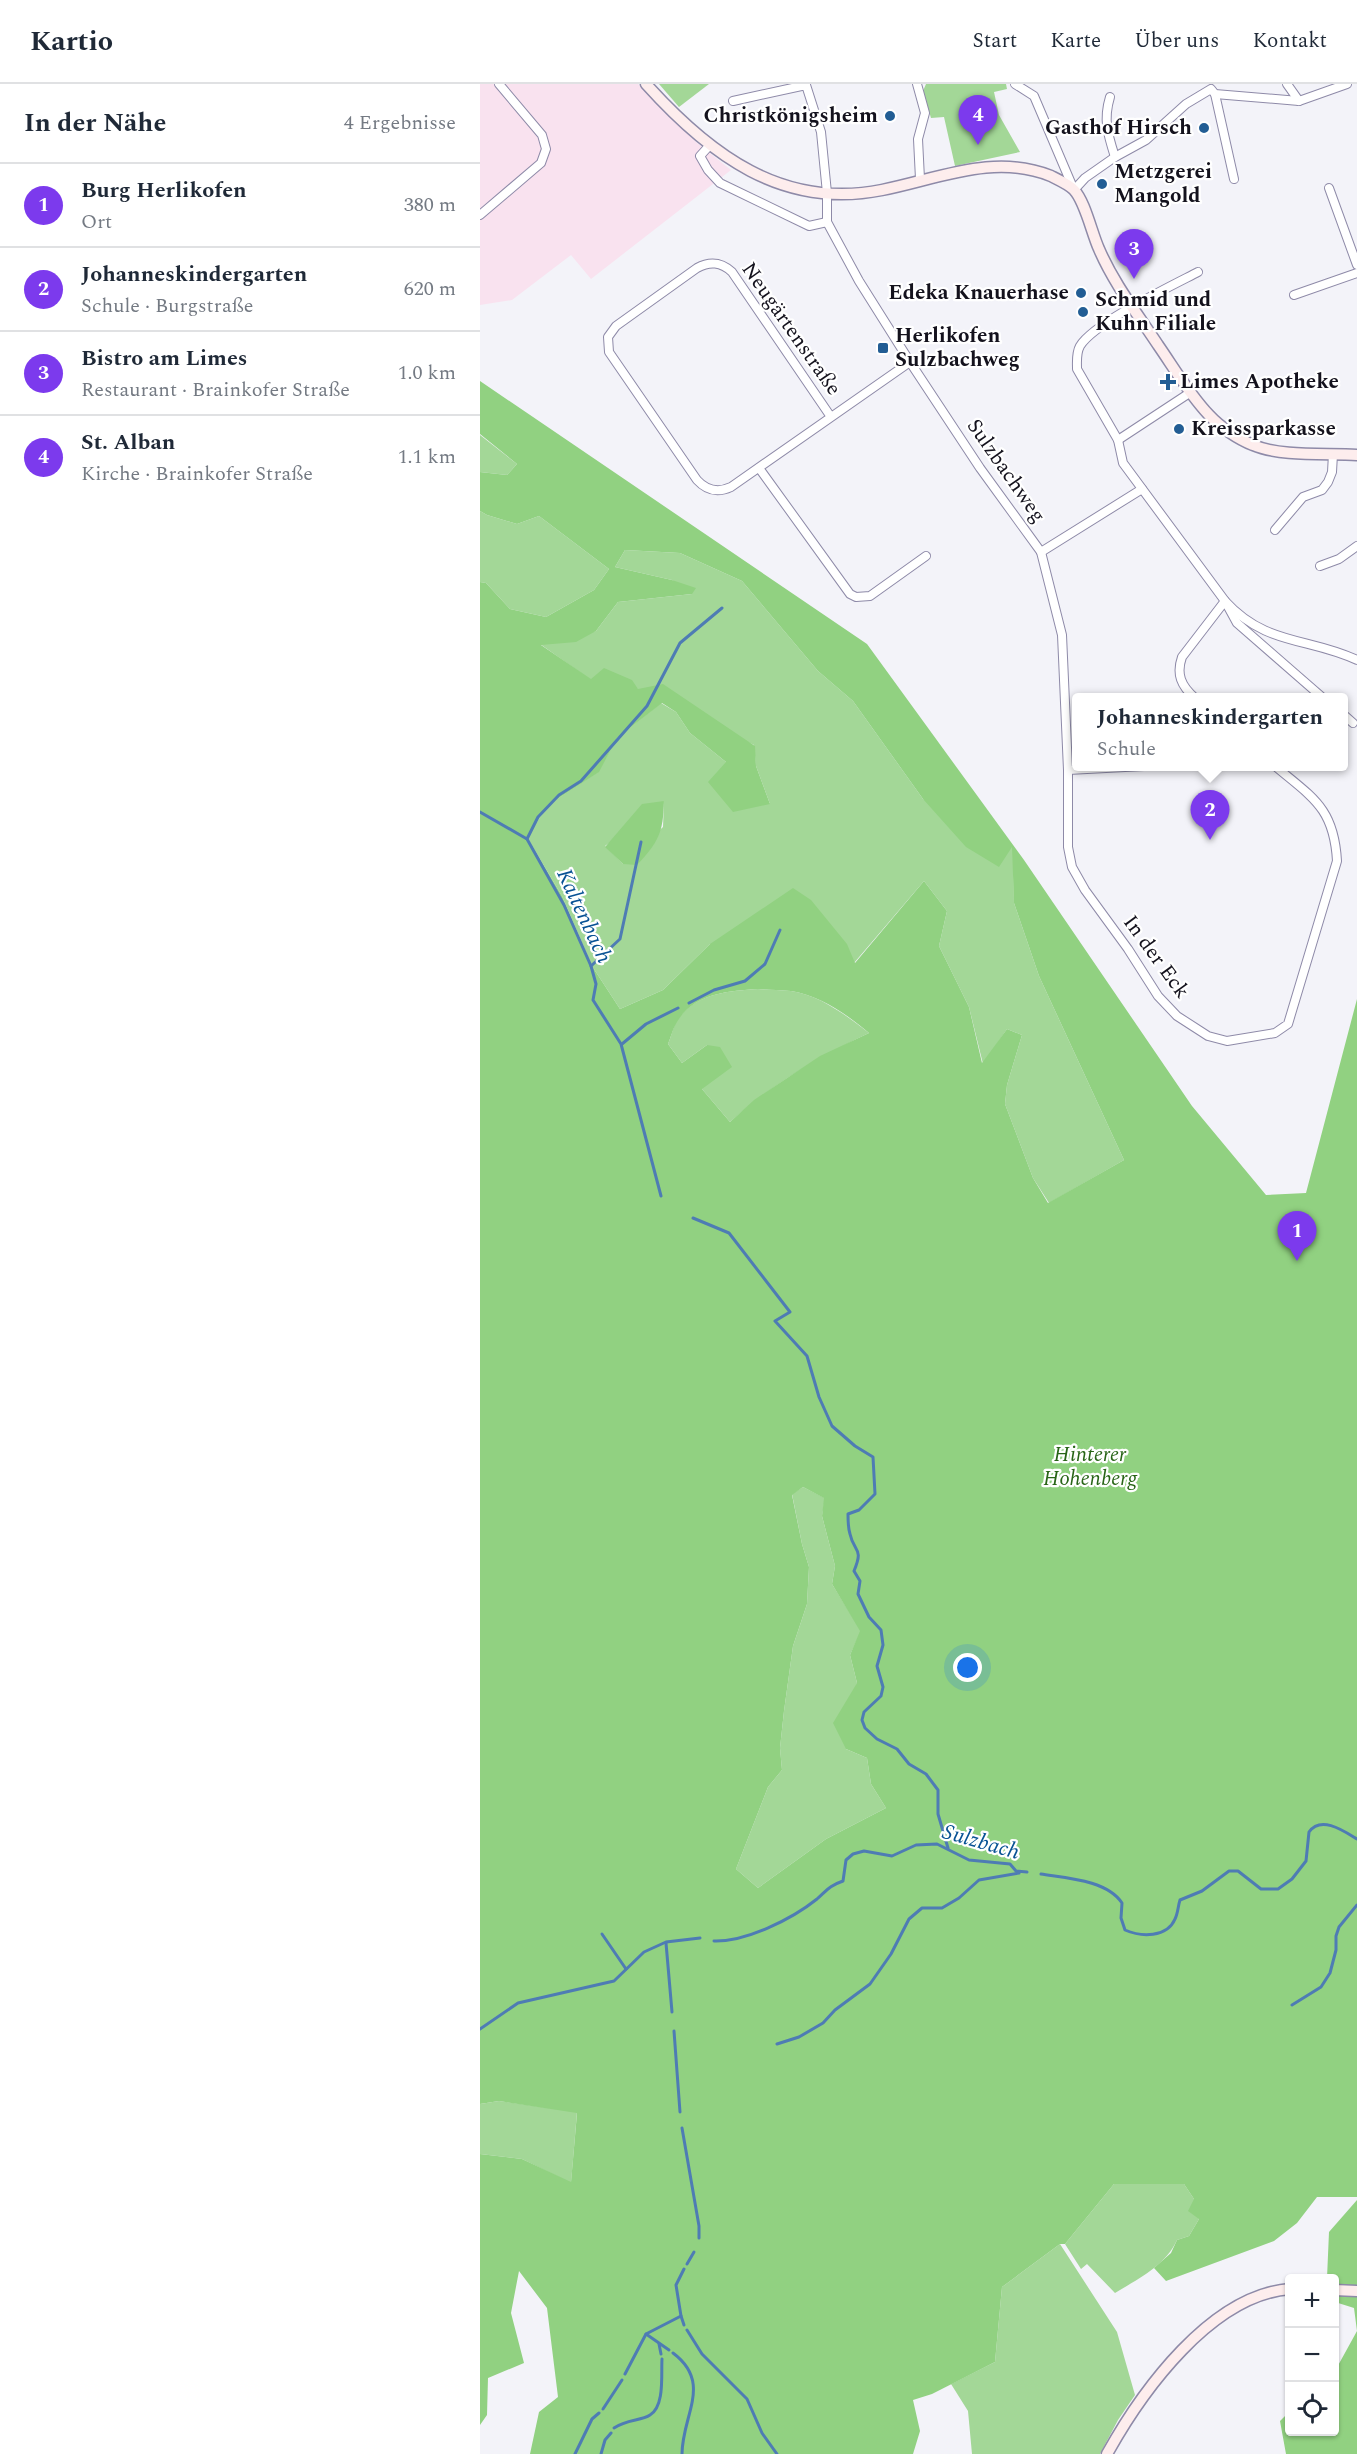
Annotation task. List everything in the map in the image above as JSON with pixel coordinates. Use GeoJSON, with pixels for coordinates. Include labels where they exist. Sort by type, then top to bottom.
{"type":"FeatureCollection","features":[{"type":"Feature","properties":{"kind":"main road"},"geometry":{"type":"LineString","coordinates":[[646,84],[709,146],[765,178],[794,187],[847,194],[882,190],[920,179],[976,168],[1021,168],[1051,176],[1074,190],[1111,276],[1209,416],[1254,446],[1277,451],[1357,455]]}},
{"type":"Feature","properties":{"kind":"main road"},"geometry":{"type":"LineString","coordinates":[[1107,2454],[1141,2399],[1190,2344],[1218,2319],[1245,2302],[1266,2293],[1285,2290]]}},
{"type":"Feature","properties":{"kind":"main road"},"geometry":{"type":"LineString","coordinates":[[1339,2290],[1357,2291]]}},
{"type":"Feature","properties":{"kind":"street"},"geometry":{"type":"LineString","coordinates":[[480,215],[541,163],[546,149],[542,135],[499,84]]}},
{"type":"Feature","properties":{"kind":"street"},"geometry":{"type":"LineString","coordinates":[[917,84],[925,113],[918,139],[920,179]]}},
{"type":"Feature","properties":{"kind":"street"},"geometry":{"type":"LineString","coordinates":[[1015,84],[1034,96],[1074,190],[1085,178],[1115,157],[1146,140],[1186,104],[1212,89],[1299,101],[1347,84]]}},
{"type":"Feature","properties":{"kind":"street"},"geometry":{"type":"LineString","coordinates":[[1287,84],[1299,101]]}},
{"type":"Feature","properties":{"kind":"street"},"geometry":{"type":"LineString","coordinates":[[709,146],[700,156],[708,170],[720,183],[809,226],[827,222],[828,193],[821,132],[806,85],[733,101]]}},
{"type":"Feature","properties":{"kind":"street"},"geometry":{"type":"LineString","coordinates":[[1212,89],[1234,178]]}},
{"type":"Feature","properties":{"kind":"street"},"geometry":{"type":"LineString","coordinates":[[1110,97],[1105,121],[1106,132],[1115,157]]}},
{"type":"Feature","properties":{"kind":"street"},"geometry":{"type":"LineString","coordinates":[[1329,188],[1357,265]]}},
{"type":"Feature","properties":{"kind":"street","name":"Sulzbachweg"},"geometry":{"type":"LineString","coordinates":[[827,222],[859,281],[910,362],[975,460],[1041,552],[1062,635],[1068,770]]}},
{"type":"Feature","properties":{"kind":"street","name":"Neugärtenstraße"},"geometry":{"type":"LineString","coordinates":[[831,417],[732,272],[719,264],[704,265],[698,268],[611,331],[607,344],[609,352],[702,486],[709,490],[724,490],[759,468],[910,362]]}},
{"type":"Feature","properties":{"kind":"street"},"geometry":{"type":"LineString","coordinates":[[1198,272],[1133,307],[1092,334],[1080,346],[1076,359],[1077,369],[1118,440],[1124,463],[1238,616],[1275,636],[1332,650],[1357,660]]}},
{"type":"Feature","properties":{"kind":"street"},"geometry":{"type":"LineString","coordinates":[[1294,295],[1357,273]]}},
{"type":"Feature","properties":{"kind":"street"},"geometry":{"type":"LineString","coordinates":[[1118,440],[1191,392]]}},
{"type":"Feature","properties":{"kind":"street"},"geometry":{"type":"LineString","coordinates":[[1275,530],[1303,497],[1322,490],[1328,482],[1333,454]]}},
{"type":"Feature","properties":{"kind":"street"},"geometry":{"type":"LineString","coordinates":[[759,468],[850,594],[856,597],[870,596],[926,556]]}},
{"type":"Feature","properties":{"kind":"street"},"geometry":{"type":"LineString","coordinates":[[1041,552],[1142,489]]}},
{"type":"Feature","properties":{"kind":"street"},"geometry":{"type":"LineString","coordinates":[[1320,566],[1339,559],[1357,546]]}},
{"type":"Feature","properties":{"kind":"street"},"geometry":{"type":"LineString","coordinates":[[1190,693],[1184,688],[1179,677],[1182,657],[1225,601]]}},
{"type":"Feature","properties":{"kind":"street"},"geometry":{"type":"LineString","coordinates":[[1225,601],[1237,623],[1317,693]]}},
{"type":"Feature","properties":{"kind":"street"},"geometry":{"type":"LineString","coordinates":[[1348,719],[1353,723]]}},
{"type":"Feature","properties":{"kind":"street"},"geometry":{"type":"LineString","coordinates":[[1068,770],[1072,770]]}},
{"type":"Feature","properties":{"kind":"street","name":"In der Eck"},"geometry":{"type":"LineString","coordinates":[[1068,770],[1068,847],[1072,867],[1085,890],[1128,949],[1158,996],[1177,1016],[1208,1036],[1227,1041],[1275,1033],[1288,1024],[1337,861],[1336,842],[1331,822],[1324,810],[1312,796],[1281,771]]}},
{"type":"Feature","properties":{"kind":"shaded area"},"geometry":{"type":"Polygon","coordinates":[[[480,84],[638,84],[696,142],[731,170],[591,279],[571,255],[512,300],[480,305],[480,84]]]}},
{"type":"Feature","properties":{"kind":"green space"},"geometry":{"type":"Polygon","coordinates":[[[659,84],[709,84],[679,107],[659,84]]]}},
{"type":"Feature","properties":{"kind":"green space"},"geometry":{"type":"Polygon","coordinates":[[[926,84],[1006,84],[1007,89],[994,92],[999,115],[1020,152],[955,166],[944,117],[931,118],[923,91],[926,84]]]}},
{"type":"Feature","properties":{"kind":"green space","name":"Hinterer Hohenberg"},"geometry":{"type":"Polygon","coordinates":[[[480,381],[867,644],[1024,860],[1192,1106],[1266,1195],[1306,1193],[1357,999],[1357,2197],[1317,2197],[1297,2223],[1274,2241],[1166,2281],[1154,2268],[1171,2253],[1177,2240],[1189,2236],[1199,2219],[1188,2211],[1194,2199],[1184,2184],[1114,2184],[1065,2244],[1060,2244],[1002,2287],[995,2362],[932,2394],[913,2400],[920,2431],[913,2454],[530,2454],[539,2412],[558,2397],[547,2308],[519,2271],[511,2313],[524,2363],[488,2378],[487,2415],[480,2425],[480,2154],[522,2159],[571,2182],[577,2113],[499,2101],[480,2104],[480,582],[486,583],[510,609],[546,617],[594,590],[609,569],[539,516],[517,524],[480,511],[480,472],[507,475],[517,464],[480,434],[480,381]],[[625,550],[615,567],[696,588],[692,594],[618,602],[596,631],[576,642],[541,645],[591,679],[604,668],[632,680],[638,689],[663,684],[755,746],[756,766],[770,804],[733,812],[708,782],[726,762],[690,733],[676,712],[662,703],[617,738],[599,772],[548,805],[527,837],[562,896],[592,966],[620,1009],[663,990],[710,944],[793,888],[811,900],[847,944],[855,963],[924,881],[947,911],[939,946],[969,1007],[982,1063],[1007,1029],[1022,1035],[1007,1085],[1005,1104],[1033,1178],[1048,1203],[1124,1160],[1039,976],[1014,903],[1012,847],[999,867],[966,847],[923,799],[853,701],[818,671],[742,581],[680,553],[625,550]],[[758,989],[724,993],[702,999],[684,1012],[668,1044],[682,1063],[707,1045],[720,1047],[732,1067],[702,1089],[730,1122],[754,1100],[820,1056],[869,1033],[852,1019],[822,1001],[802,993],[758,989]],[[803,1487],[792,1495],[809,1567],[807,1604],[793,1646],[780,1748],[782,1770],[768,1787],[736,1869],[758,1888],[826,1839],[886,1808],[871,1784],[867,1758],[846,1749],[833,1723],[857,1683],[850,1655],[860,1631],[832,1584],[835,1566],[822,1516],[824,1498],[803,1487]]]}},
{"type":"Feature","properties":{"kind":"green space"},"geometry":{"type":"Polygon","coordinates":[[[480,435],[517,464],[507,475],[480,472],[480,435]]]}},
{"type":"Feature","properties":{"kind":"green space"},"geometry":{"type":"Polygon","coordinates":[[[480,511],[517,524],[539,516],[609,569],[594,590],[546,617],[510,609],[486,583],[480,582],[480,511]]]}},
{"type":"Feature","properties":{"kind":"green space"},"geometry":{"type":"Polygon","coordinates":[[[625,550],[680,553],[742,581],[818,671],[853,701],[923,799],[1013,846],[1014,903],[1039,976],[1124,1160],[1049,1203],[1033,1178],[1005,1104],[1007,1085],[1022,1035],[1007,1029],[983,1064],[969,1007],[939,946],[947,911],[924,881],[854,963],[710,944],[663,990],[620,1009],[592,966],[562,896],[527,837],[548,805],[598,772],[617,738],[661,703],[676,712],[690,733],[726,762],[770,804],[756,766],[754,745],[638,689],[591,680],[540,644],[596,631],[618,602],[692,594],[672,580],[615,567],[625,550]],[[664,801],[605,846],[623,864],[663,827],[664,801]]]}},
{"type":"Feature","properties":{"kind":"green space"},"geometry":{"type":"Polygon","coordinates":[[[664,801],[661,829],[655,843],[637,865],[623,864],[605,847],[642,804],[664,801]]]}},
{"type":"Feature","properties":{"kind":"green space"},"geometry":{"type":"Polygon","coordinates":[[[758,989],[802,993],[833,1007],[869,1033],[796,1072],[762,1095],[730,1122],[702,1089],[707,1045],[682,1063],[668,1044],[676,1022],[692,1005],[713,995],[758,989]]]}},
{"type":"Feature","properties":{"kind":"green space"},"geometry":{"type":"Polygon","coordinates":[[[803,1487],[825,1498],[822,1516],[835,1566],[832,1584],[861,1631],[850,1655],[857,1683],[846,1749],[867,1758],[871,1784],[886,1808],[826,1839],[758,1888],[736,1869],[768,1787],[782,1770],[780,1748],[793,1646],[807,1604],[809,1567],[792,1494],[803,1487]]]}},
{"type":"Feature","properties":{"kind":"green space"},"geometry":{"type":"Polygon","coordinates":[[[499,2101],[577,2112],[571,2183],[522,2159],[480,2154],[480,2104],[499,2101]]]}},
{"type":"Feature","properties":{"kind":"green space"},"geometry":{"type":"Polygon","coordinates":[[[1114,2184],[1184,2184],[1194,2199],[1199,2219],[1189,2236],[1177,2240],[1158,2265],[1115,2293],[1087,2264],[1081,2269],[1065,2244],[1114,2184]]]}},
{"type":"Feature","properties":{"kind":"green space"},"geometry":{"type":"Polygon","coordinates":[[[1357,2200],[1357,2331],[1354,2308],[1339,2303],[1339,2274],[1327,2274],[1329,2232],[1357,2200]]]}},
{"type":"Feature","properties":{"kind":"green space"},"geometry":{"type":"Polygon","coordinates":[[[1060,2244],[1117,2332],[1135,2395],[1118,2420],[1100,2454],[972,2454],[968,2411],[951,2384],[995,2362],[1002,2287],[1060,2244]]]}},
{"type":"Feature","properties":{"kind":"green space"},"geometry":{"type":"Polygon","coordinates":[[[1357,2331],[1357,2454],[1286,2454],[1280,2421],[1285,2416],[1285,2436],[1339,2436],[1339,2364],[1357,2331]]]}},
{"type":"Feature","properties":{"kind":"waterway"},"geometry":{"type":"LineString","coordinates":[[527,839],[538,817],[559,795],[581,781],[647,706],[680,643],[722,608]]}},
{"type":"Feature","properties":{"kind":"waterway","name":"Kaltenbach"},"geometry":{"type":"LineString","coordinates":[[480,812],[527,839],[564,905],[591,966],[596,984],[593,1000],[621,1044],[661,1196]]}},
{"type":"Feature","properties":{"kind":"waterway"},"geometry":{"type":"LineString","coordinates":[[591,966],[620,939],[641,842]]}},
{"type":"Feature","properties":{"kind":"waterway"},"geometry":{"type":"LineString","coordinates":[[689,1003],[714,990],[745,981],[765,964],[780,930]]}},
{"type":"Feature","properties":{"kind":"waterway"},"geometry":{"type":"LineString","coordinates":[[622,1044],[646,1024],[678,1008]]}},
{"type":"Feature","properties":{"kind":"waterway","name":"Kaltenbach"},"geometry":{"type":"LineString","coordinates":[[693,1218],[729,1233],[790,1312],[775,1321],[807,1356],[819,1397],[832,1426],[855,1446],[873,1457],[875,1494],[859,1510],[848,1514],[849,1532],[858,1554],[854,1571],[860,1581],[858,1594],[869,1617],[881,1630],[883,1645],[877,1666],[883,1687],[881,1696],[864,1712],[862,1720],[865,1728],[877,1739],[897,1749],[909,1764],[926,1774],[938,1790],[938,1814],[948,1848]]}},
{"type":"Feature","properties":{"kind":"waterway","name":"Sulzbach"},"geometry":{"type":"LineString","coordinates":[[1041,1874],[1085,1881],[1107,1889],[1122,1903],[1121,1918],[1125,1930],[1146,1935],[1166,1930],[1176,1917],[1180,1900],[1202,1891],[1229,1871],[1238,1871],[1261,1889],[1278,1889],[1292,1879],[1306,1861],[1309,1832],[1314,1827],[1333,1826],[1357,1839]]}},
{"type":"Feature","properties":{"kind":"waterway","name":"Sulzbach"},"geometry":{"type":"LineString","coordinates":[[714,1941],[740,1938],[768,1928],[807,1907],[832,1886],[843,1881],[846,1860],[853,1854],[864,1851],[892,1856],[916,1845],[937,1844],[969,1860],[1010,1864],[1016,1871],[1027,1872]]}},
{"type":"Feature","properties":{"kind":"waterway"},"geometry":{"type":"LineString","coordinates":[[777,2044],[799,2037],[823,2023],[835,2010],[870,1984],[891,1954],[909,1919],[922,1908],[942,1908],[959,1898],[979,1880],[1019,1873]]}},
{"type":"Feature","properties":{"kind":"waterway"},"geometry":{"type":"LineString","coordinates":[[1292,2005],[1321,1987],[1330,1973],[1339,1927],[1357,1905]]}},
{"type":"Feature","properties":{"kind":"waterway"},"geometry":{"type":"LineString","coordinates":[[602,1934],[626,1969]]}},
{"type":"Feature","properties":{"kind":"waterway","name":"Sulzbach"},"geometry":{"type":"LineString","coordinates":[[480,2029],[518,2003],[614,1981],[644,1952],[666,1942],[700,1938]]}},
{"type":"Feature","properties":{"kind":"waterway"},"geometry":{"type":"LineString","coordinates":[[666,1943],[672,2012]]}},
{"type":"Feature","properties":{"kind":"waterway"},"geometry":{"type":"LineString","coordinates":[[674,2031],[680,2112]]}},
{"type":"Feature","properties":{"kind":"waterway"},"geometry":{"type":"LineString","coordinates":[[682,2128],[699,2226],[699,2238]]}},
{"type":"Feature","properties":{"kind":"waterway"},"geometry":{"type":"LineString","coordinates":[[687,2264],[694,2252]]}},
{"type":"Feature","properties":{"kind":"waterway"},"geometry":{"type":"LineString","coordinates":[[625,2374],[646,2334],[681,2316],[676,2285],[684,2269]]}},
{"type":"Feature","properties":{"kind":"waterway"},"geometry":{"type":"LineString","coordinates":[[681,2316],[684,2325]]}},
{"type":"Feature","properties":{"kind":"waterway"},"geometry":{"type":"LineString","coordinates":[[687,2330],[702,2354],[747,2399],[762,2433],[777,2454]]}},
{"type":"Feature","properties":{"kind":"waterway"},"geometry":{"type":"LineString","coordinates":[[646,2334],[669,2350]]}},
{"type":"Feature","properties":{"kind":"waterway"},"geometry":{"type":"LineString","coordinates":[[659,2344],[661,2354]]}},
{"type":"Feature","properties":{"kind":"waterway"},"geometry":{"type":"LineString","coordinates":[[673,2353],[685,2364],[691,2376],[693,2388],[682,2454]]}},
{"type":"Feature","properties":{"kind":"waterway"},"geometry":{"type":"LineString","coordinates":[[614,2428],[646,2417],[655,2411],[660,2397],[662,2359]]}},
{"type":"Feature","properties":{"kind":"waterway"},"geometry":{"type":"LineString","coordinates":[[603,2409],[622,2380]]}},
{"type":"Feature","properties":{"kind":"waterway"},"geometry":{"type":"LineString","coordinates":[[575,2454],[592,2419],[599,2413]]}},
{"type":"Feature","properties":{"kind":"waterway"},"geometry":{"type":"LineString","coordinates":[[601,2454],[605,2440],[611,2433]]}},
{"type":"Feature","properties":{"kind":"place","name":"Christkönigsheim"},"geometry":{"type":"Point","coordinates":[890,116]}},
{"type":"Feature","properties":{"kind":"place","name":"Gasthof Hirsch"},"geometry":{"type":"Point","coordinates":[1204,128]}},
{"type":"Feature","properties":{"kind":"place","name":"St. Alban"},"geometry":{"type":"Point","coordinates":[978,145]}},
{"type":"Feature","properties":{"kind":"place","name":"Metzgerei Mangold"},"geometry":{"type":"Point","coordinates":[1102,184]}},
{"type":"Feature","properties":{"kind":"place","name":"Bistro am Limes"},"geometry":{"type":"Point","coordinates":[1134,279]}},
{"type":"Feature","properties":{"kind":"place","name":"Edeka Knauerhase"},"geometry":{"type":"Point","coordinates":[1081,293]}},
{"type":"Feature","properties":{"kind":"place","name":"Schmid und Kuhn Filiale"},"geometry":{"type":"Point","coordinates":[1083,312]}},
{"type":"Feature","properties":{"kind":"place","name":"Herlikofen Sulzbachweg"},"geometry":{"type":"Point","coordinates":[883,348]}},
{"type":"Feature","properties":{"kind":"place","name":"Limes Apotheke"},"geometry":{"type":"Point","coordinates":[1168,382]}},
{"type":"Feature","properties":{"kind":"place","name":"Kreissparkasse"},"geometry":{"type":"Point","coordinates":[1179,429]}},
{"type":"Feature","properties":{"kind":"place","name":"Johanneskindergarten"},"geometry":{"type":"Point","coordinates":[1210,840]}},
{"type":"Feature","properties":{"kind":"place","name":"Burg Herlikofen"},"geometry":{"type":"Point","coordinates":[1297,1261]}}]}
